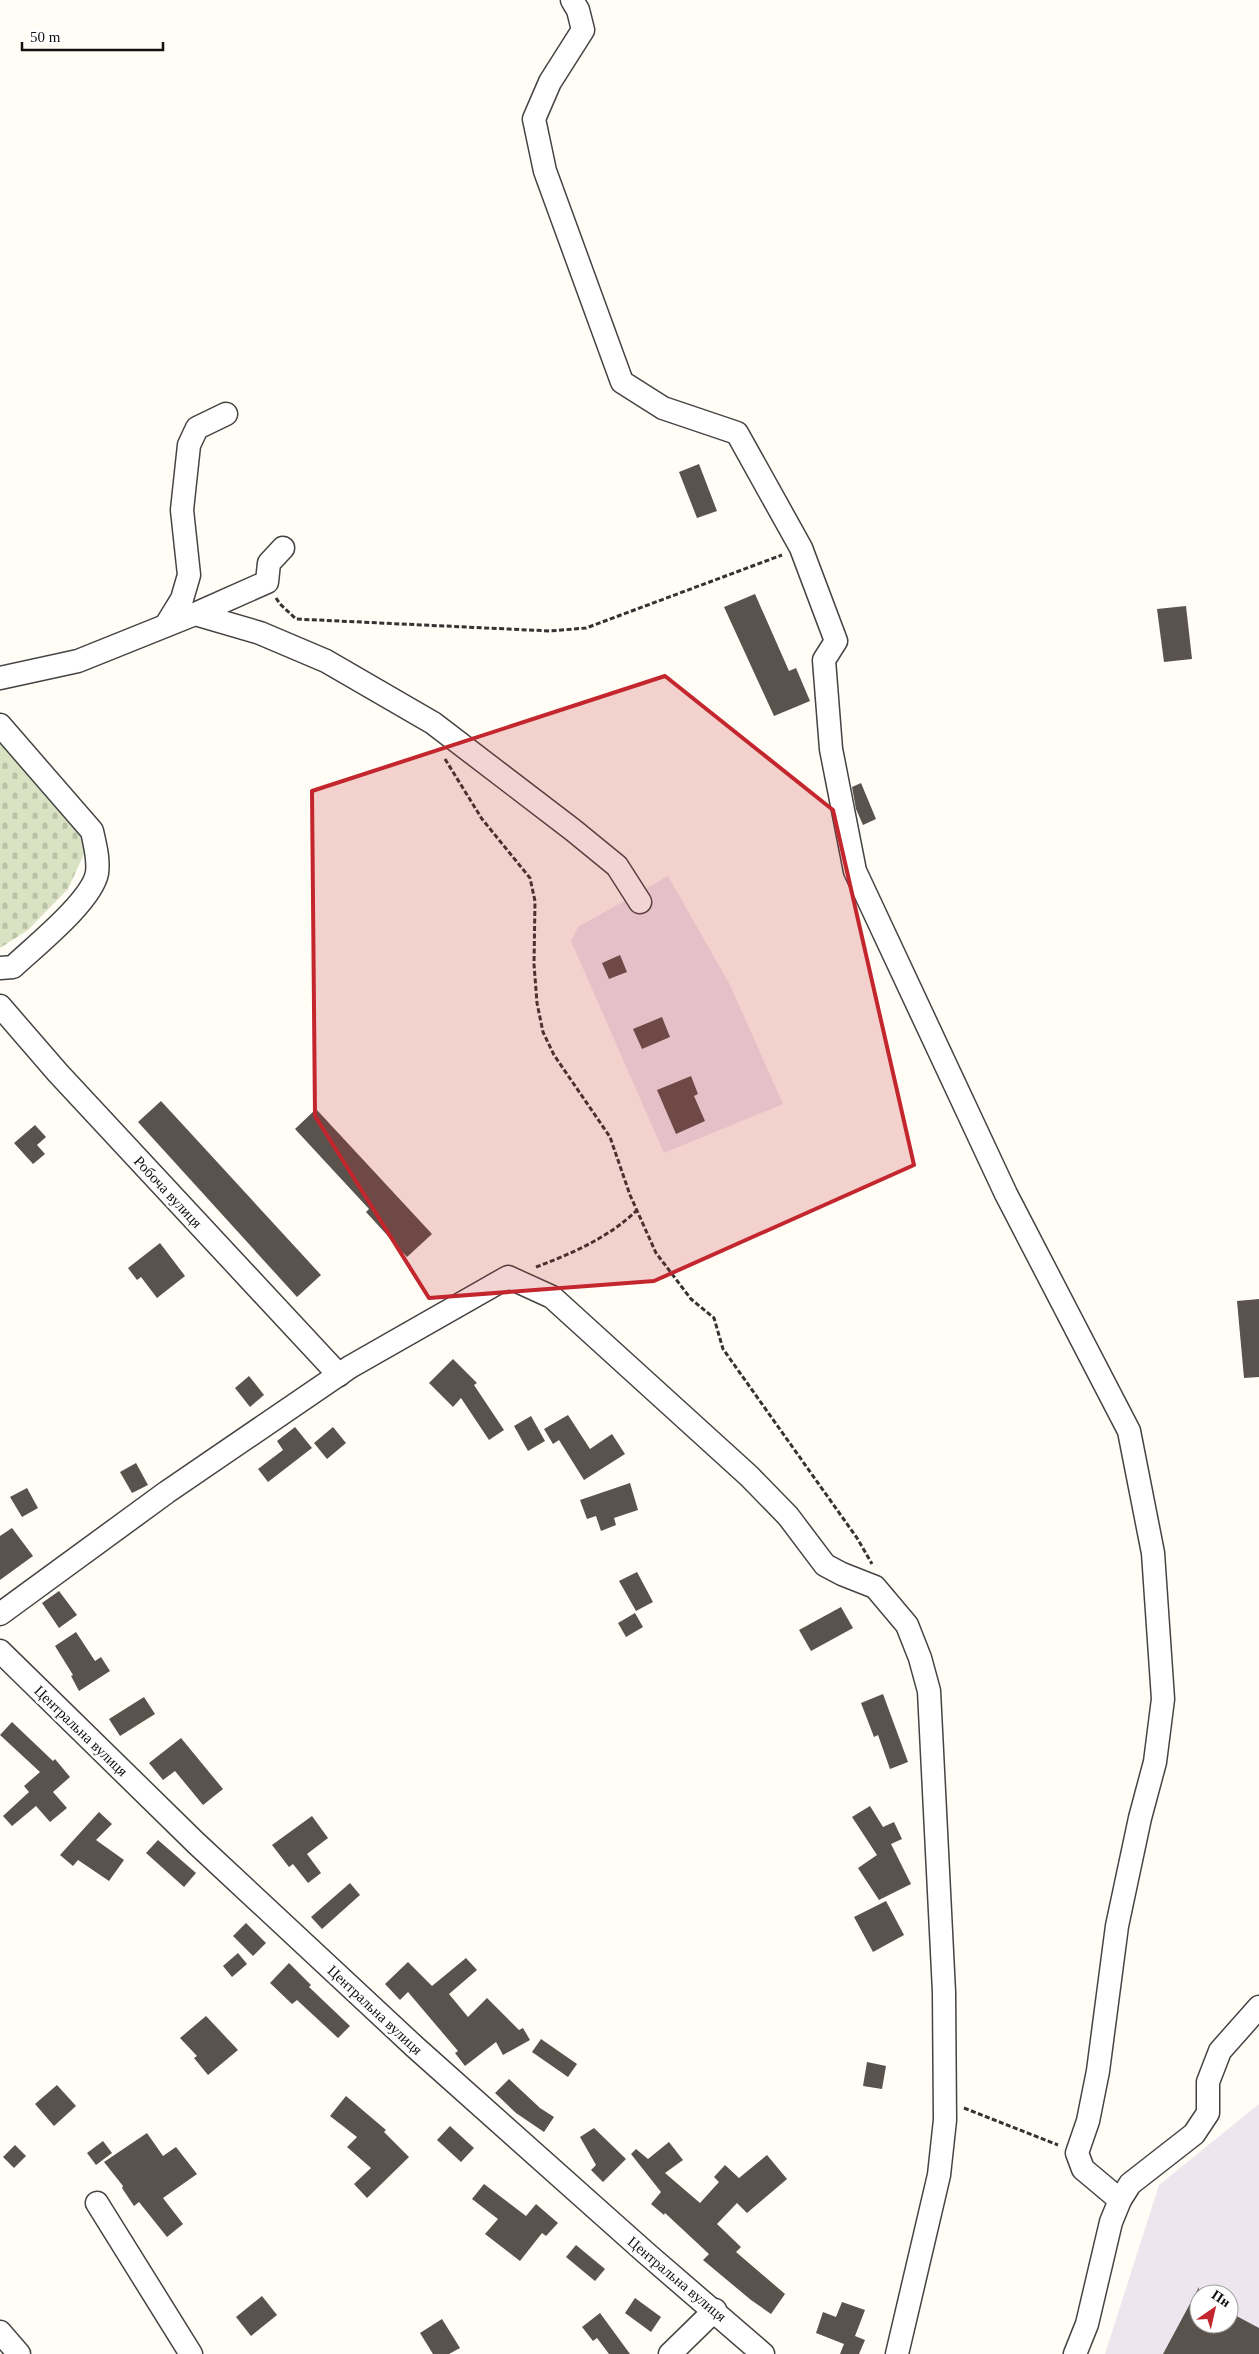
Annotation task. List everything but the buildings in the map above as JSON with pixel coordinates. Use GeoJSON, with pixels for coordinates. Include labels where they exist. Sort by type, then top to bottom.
{"type":"FeatureCollection","features":[{"type":"Feature","properties":{"kind":"street"},"geometry":{"type":"LineString","coordinates":[[572,0],[578,10],[583,30],[550,82],[534,119],[545,172],[622,382],[663,408],[737,433],[801,548],[836,641],[824,660],[831,750],[855,871],[1006,1194],[1128,1432],[1153,1553],[1163,1699],[1155,1762],[1140,1818],[1117,1926],[1098,2071],[1088,2121],[1077,2152],[1083,2169],[1120,2200]]}},
{"type":"Feature","properties":{"kind":"street"},"geometry":{"type":"LineString","coordinates":[[166,625],[182,599],[189,575],[182,510],[189,445],[197,428],[226,414]]}},
{"type":"Feature","properties":{"kind":"street"},"geometry":{"type":"LineString","coordinates":[[0,678],[78,661],[196,614],[267,582],[269,563],[283,548]]}},
{"type":"Feature","properties":{"kind":"street"},"geometry":{"type":"LineString","coordinates":[[196,614],[260,633],[326,661],[433,723],[617,866],[640,902]]}},
{"type":"Feature","properties":{"kind":"street"},"geometry":{"type":"LineString","coordinates":[[0,725],[92,831],[96,848],[96,874],[84,899],[13,967],[0,968]]}},
{"type":"Feature","properties":{"kind":"street","name":"Робоча вулиця"},"geometry":{"type":"LineString","coordinates":[[0,1006],[58,1072],[339,1375]]}},
{"type":"Feature","properties":{"kind":"street"},"geometry":{"type":"LineString","coordinates":[[0,1614],[167,1492],[339,1375],[508,1277],[552,1297],[750,1476],[788,1516],[825,1565],[842,1574],[875,1586],[907,1625],[920,1658],[928,1692],[944,1992],[945,2120],[939,2175],[897,2354]]}},
{"type":"Feature","properties":{"kind":"street","name":"Центральна вулиця"},"geometry":{"type":"LineString","coordinates":[[0,1651],[196,1843],[415,2047],[646,2254],[715,2310],[763,2354]]}},
{"type":"Feature","properties":{"kind":"street"},"geometry":{"type":"LineString","coordinates":[[1075,2354],[1087,2324],[1111,2222],[1120,2200],[1130,2184],[1194,2134],[1208,2113],[1208,2082],[1220,2051],[1259,2007]]}},
{"type":"Feature","properties":{"kind":"street"},"geometry":{"type":"LineString","coordinates":[[97,2203],[191,2354]]}},
{"type":"Feature","properties":{"kind":"street"},"geometry":{"type":"LineString","coordinates":[[670,2354],[715,2310]]}},
{"type":"Feature","properties":{"kind":"street"},"geometry":{"type":"LineString","coordinates":[[0,2332],[19,2354]]}},
{"type":"Feature","properties":{"kind":"path"},"geometry":{"type":"LineString","coordinates":[[267,582],[280,604],[296,619],[550,631],[586,628],[801,548]]}},
{"type":"Feature","properties":{"kind":"path"},"geometry":{"type":"LineString","coordinates":[[442,754],[482,819],[530,878],[535,901],[534,964],[537,1003],[543,1032],[554,1055],[610,1137],[637,1210],[656,1253],[691,1299],[714,1318],[724,1349],[857,1538],[875,1569]]}},
{"type":"Feature","properties":{"kind":"path"},"geometry":{"type":"LineString","coordinates":[[508,1277],[565,1257],[624,1223],[637,1210]]}},
{"type":"Feature","properties":{"kind":"path"},"geometry":{"type":"LineString","coordinates":[[945,2101],[1077,2152]]}},
{"type":"Feature","properties":{"kind":"highlighted area"},"geometry":{"type":"Polygon","coordinates":[[[665,676],[833,810],[914,1165],[654,1281],[429,1298],[315,1116],[312,791],[665,676]]]}},
{"type":"Feature","properties":{"kind":"shaded area"},"geometry":{"type":"Polygon","coordinates":[[[668,876],[730,985],[783,1104],[664,1153],[571,941],[578,927],[668,876]]]}},
{"type":"Feature","properties":{"kind":"shaded area"},"geometry":{"type":"Polygon","coordinates":[[[1259,2104],[1259,2354],[1105,2354],[1159,2185],[1259,2104]]]}},
{"type":"Feature","properties":{"kind":"green space"},"geometry":{"type":"Polygon","coordinates":[[[0,740],[89,843],[68,889],[28,930],[0,948],[0,740]]]}}]}
